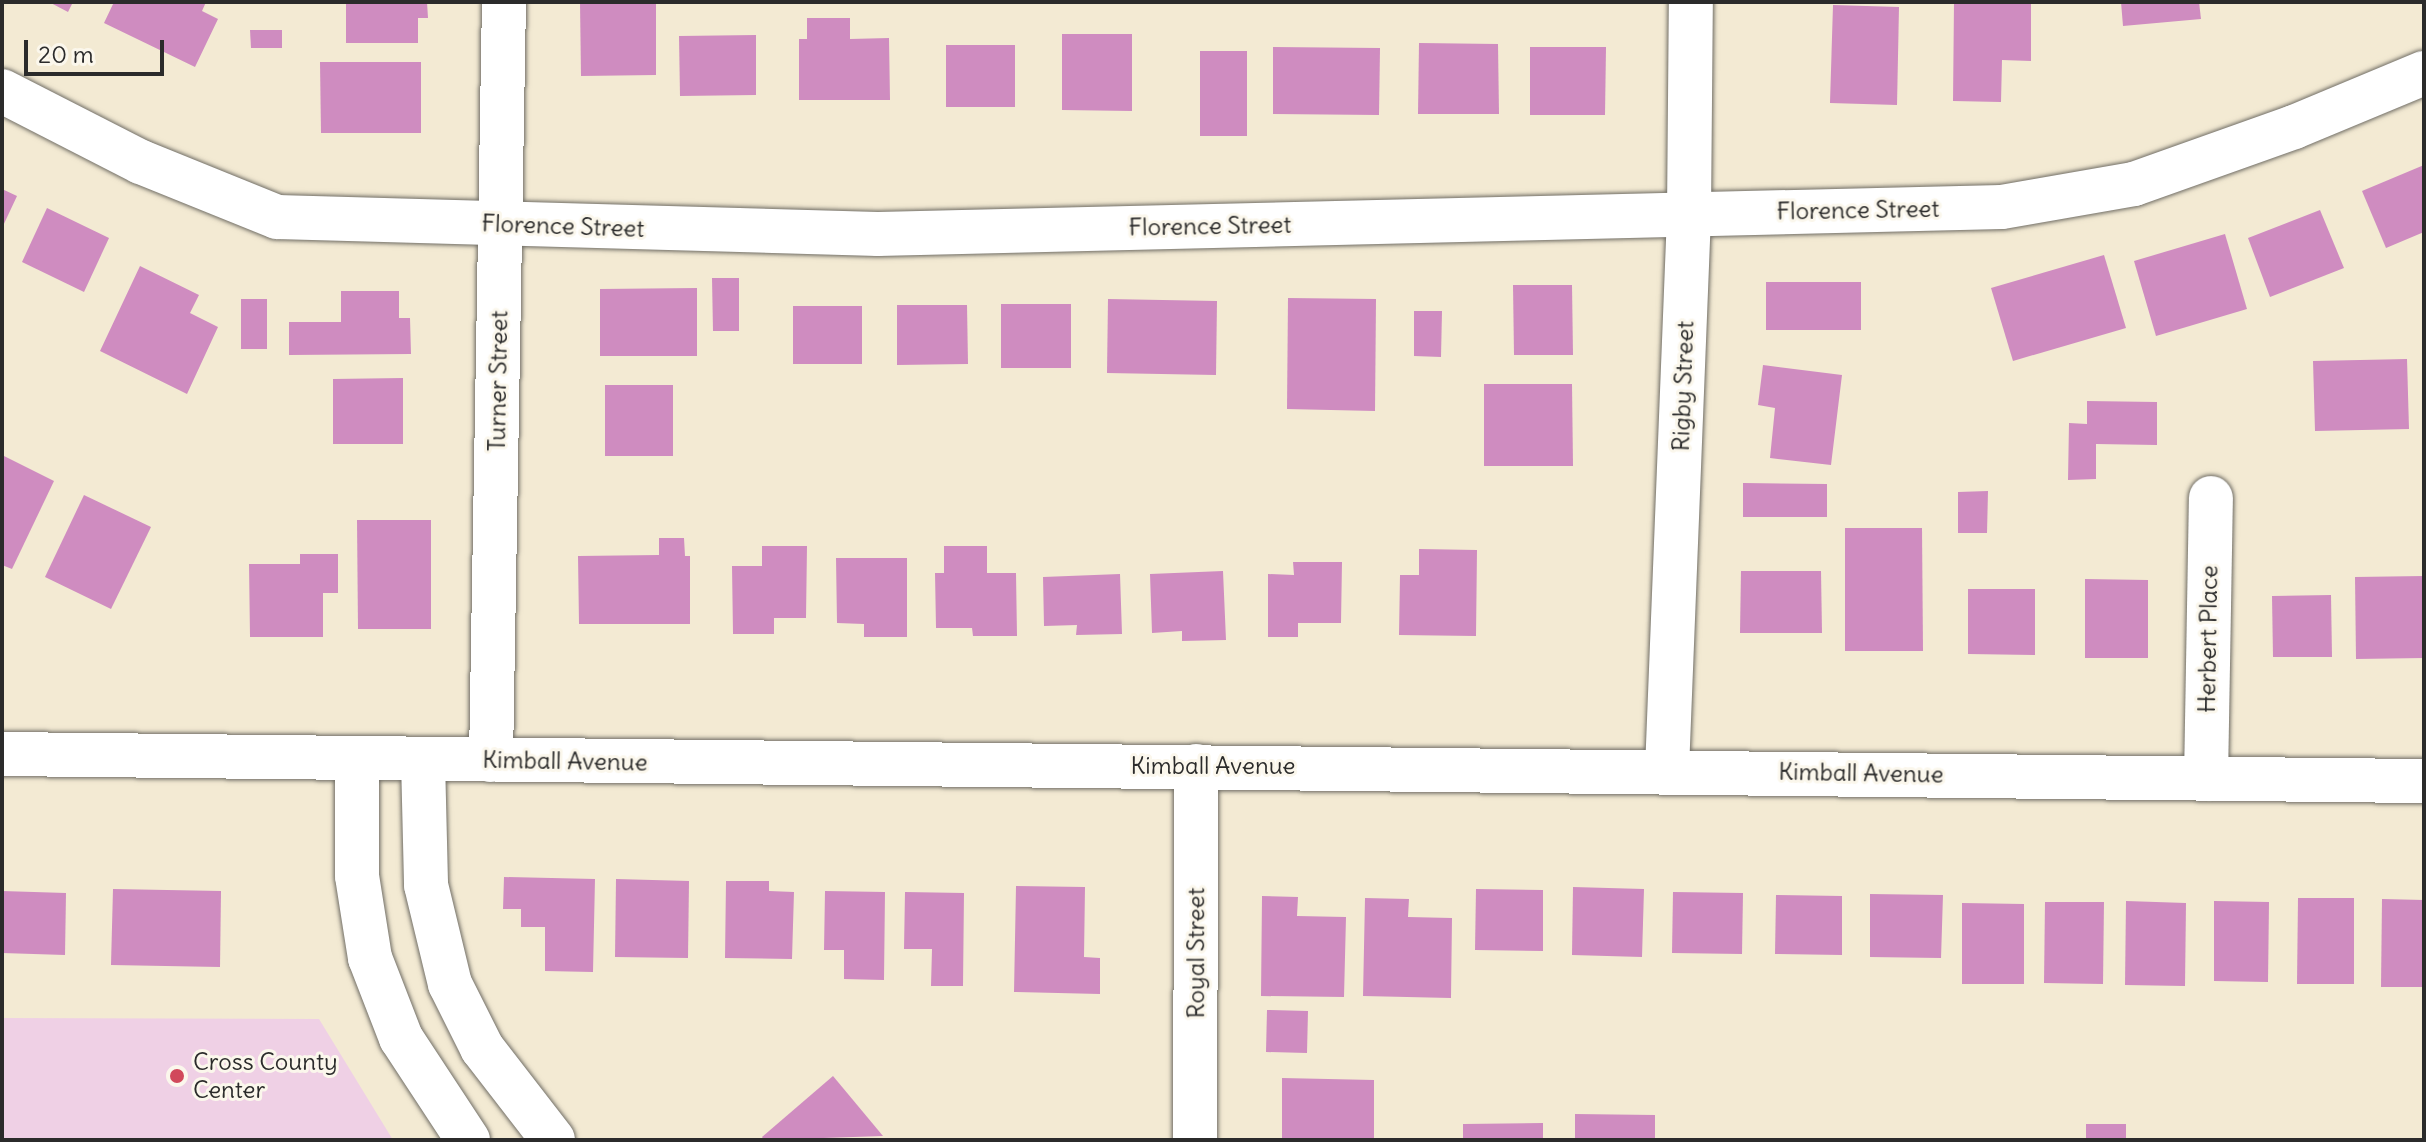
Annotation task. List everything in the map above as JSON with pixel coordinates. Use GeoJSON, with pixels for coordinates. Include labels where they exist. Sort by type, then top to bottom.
{"type":"FeatureCollection","features":[{"type":"Feature","properties":{"kind":"street","name":"Turner Street"},"geometry":{"type":"LineString","coordinates":[[491,760],[504,2]]}},
{"type":"Feature","properties":{"kind":"street","name":"Rigby Street"},"geometry":{"type":"LineString","coordinates":[[1667,770],[1689,214],[1691,2]]}},
{"type":"Feature","properties":{"kind":"street","name":"Florence Street"},"geometry":{"type":"LineString","coordinates":[[2,91],[141,162],[277,217],[878,234],[2002,207],[2134,184],[2294,127],[2424,73]]}},
{"type":"Feature","properties":{"kind":"street","name":"Herbert Place"},"geometry":{"type":"LineString","coordinates":[[2206,779],[2211,498]]}},
{"type":"Feature","properties":{"kind":"street","name":"Kimball Avenue"},"geometry":{"type":"LineString","coordinates":[[2,754],[1667,770],[2424,781]]}},
{"type":"Feature","properties":{"kind":"street"},"geometry":{"type":"LineString","coordinates":[[357,759],[357,876],[370,958],[401,1038],[468,1140]]}},
{"type":"Feature","properties":{"kind":"street"},"geometry":{"type":"LineString","coordinates":[[423,760],[426,885],[450,984],[482,1048],[553,1140]]}},
{"type":"Feature","properties":{"kind":"street","name":"Royal Street"},"geometry":{"type":"LineString","coordinates":[[1195,1140],[1196,766]]}},
{"type":"Feature","properties":{"kind":"shaded area","name":"Cross County Center"},"geometry":{"type":"Polygon","coordinates":[[[2,1018],[319,1019],[393,1140],[2,1140],[2,1018]]]}},
{"type":"Feature","properties":{"kind":"building"},"geometry":{"type":"Polygon","coordinates":[[[49,2],[73,2],[68,12],[49,2]]]}},
{"type":"Feature","properties":{"kind":"building"},"geometry":{"type":"Polygon","coordinates":[[[114,2],[206,2],[202,11],[218,19],[195,67],[104,23],[114,2]]]}},
{"type":"Feature","properties":{"kind":"building"},"geometry":{"type":"Polygon","coordinates":[[[346,2],[427,2],[428,18],[418,18],[418,43],[346,43],[346,2]]]}},
{"type":"Feature","properties":{"kind":"building"},"geometry":{"type":"Polygon","coordinates":[[[580,2],[656,2],[656,75],[581,76],[580,2]]]}},
{"type":"Feature","properties":{"kind":"building"},"geometry":{"type":"Polygon","coordinates":[[[1954,2],[2031,2],[2031,61],[2002,60],[2001,102],[1953,101],[1954,2]]]}},
{"type":"Feature","properties":{"kind":"building"},"geometry":{"type":"Polygon","coordinates":[[[2121,2],[2199,2],[2201,19],[2123,26],[2121,2]]]}},
{"type":"Feature","properties":{"kind":"building"},"geometry":{"type":"Polygon","coordinates":[[[1833,5],[1899,7],[1897,105],[1830,103],[1833,5]]]}},
{"type":"Feature","properties":{"kind":"building"},"geometry":{"type":"Polygon","coordinates":[[[807,18],[850,18],[850,39],[889,38],[890,100],[799,100],[799,39],[807,39],[807,18]]]}},
{"type":"Feature","properties":{"kind":"building"},"geometry":{"type":"Polygon","coordinates":[[[250,30],[282,30],[282,48],[251,48],[250,30]]]}},
{"type":"Feature","properties":{"kind":"building"},"geometry":{"type":"Polygon","coordinates":[[[1062,34],[1132,34],[1132,111],[1062,110],[1062,34]]]}},
{"type":"Feature","properties":{"kind":"building"},"geometry":{"type":"Polygon","coordinates":[[[756,35],[756,95],[680,96],[679,36],[756,35]]]}},
{"type":"Feature","properties":{"kind":"building"},"geometry":{"type":"Polygon","coordinates":[[[1419,43],[1498,44],[1499,114],[1418,114],[1419,43]]]}},
{"type":"Feature","properties":{"kind":"building"},"geometry":{"type":"Polygon","coordinates":[[[946,45],[1015,45],[1015,107],[946,107],[946,45]]]}},
{"type":"Feature","properties":{"kind":"building"},"geometry":{"type":"Polygon","coordinates":[[[1273,47],[1380,48],[1379,115],[1273,114],[1273,47]]]}},
{"type":"Feature","properties":{"kind":"building"},"geometry":{"type":"Polygon","coordinates":[[[1530,47],[1606,47],[1605,115],[1530,115],[1530,47]]]}},
{"type":"Feature","properties":{"kind":"building"},"geometry":{"type":"Polygon","coordinates":[[[1200,51],[1247,51],[1247,136],[1200,136],[1200,51]]]}},
{"type":"Feature","properties":{"kind":"building"},"geometry":{"type":"Polygon","coordinates":[[[320,62],[421,62],[421,133],[321,133],[320,62]]]}},
{"type":"Feature","properties":{"kind":"building"},"geometry":{"type":"Polygon","coordinates":[[[2424,165],[2424,232],[2386,248],[2362,191],[2424,165]]]}},
{"type":"Feature","properties":{"kind":"building"},"geometry":{"type":"Polygon","coordinates":[[[2,189],[17,196],[2,228],[2,189]]]}},
{"type":"Feature","properties":{"kind":"building"},"geometry":{"type":"Polygon","coordinates":[[[47,208],[109,238],[84,292],[22,262],[47,208]]]}},
{"type":"Feature","properties":{"kind":"building"},"geometry":{"type":"Polygon","coordinates":[[[2320,210],[2344,268],[2270,297],[2248,238],[2320,210]]]}},
{"type":"Feature","properties":{"kind":"building"},"geometry":{"type":"Polygon","coordinates":[[[2225,234],[2247,309],[2156,336],[2134,261],[2225,234]]]}},
{"type":"Feature","properties":{"kind":"building"},"geometry":{"type":"Polygon","coordinates":[[[2104,255],[2126,328],[2013,361],[1991,288],[2104,255]]]}},
{"type":"Feature","properties":{"kind":"building"},"geometry":{"type":"Polygon","coordinates":[[[140,266],[199,295],[190,313],[218,327],[187,394],[100,351],[140,266]]]}},
{"type":"Feature","properties":{"kind":"building"},"geometry":{"type":"Polygon","coordinates":[[[712,278],[739,278],[739,331],[713,331],[712,278]]]}},
{"type":"Feature","properties":{"kind":"building"},"geometry":{"type":"Polygon","coordinates":[[[1766,282],[1861,282],[1861,330],[1766,330],[1766,282]]]}},
{"type":"Feature","properties":{"kind":"building"},"geometry":{"type":"Polygon","coordinates":[[[1513,285],[1572,285],[1573,355],[1514,355],[1513,285]]]}},
{"type":"Feature","properties":{"kind":"building"},"geometry":{"type":"Polygon","coordinates":[[[697,288],[697,356],[600,356],[600,289],[697,288]]]}},
{"type":"Feature","properties":{"kind":"building"},"geometry":{"type":"Polygon","coordinates":[[[341,291],[399,291],[399,318],[410,318],[411,354],[289,355],[289,322],[341,322],[341,291]]]}},
{"type":"Feature","properties":{"kind":"building"},"geometry":{"type":"Polygon","coordinates":[[[1288,298],[1376,299],[1375,411],[1287,409],[1288,298]]]}},
{"type":"Feature","properties":{"kind":"building"},"geometry":{"type":"Polygon","coordinates":[[[241,299],[267,299],[267,349],[241,349],[241,299]]]}},
{"type":"Feature","properties":{"kind":"building"},"geometry":{"type":"Polygon","coordinates":[[[1108,299],[1217,301],[1216,375],[1107,373],[1108,299]]]}},
{"type":"Feature","properties":{"kind":"building"},"geometry":{"type":"Polygon","coordinates":[[[1001,304],[1071,304],[1071,368],[1001,368],[1001,304]]]}},
{"type":"Feature","properties":{"kind":"building"},"geometry":{"type":"Polygon","coordinates":[[[897,305],[967,305],[968,364],[897,365],[897,305]]]}},
{"type":"Feature","properties":{"kind":"building"},"geometry":{"type":"Polygon","coordinates":[[[793,306],[862,306],[862,364],[793,364],[793,306]]]}},
{"type":"Feature","properties":{"kind":"building"},"geometry":{"type":"Polygon","coordinates":[[[1414,311],[1442,311],[1441,357],[1414,356],[1414,311]]]}},
{"type":"Feature","properties":{"kind":"building"},"geometry":{"type":"Polygon","coordinates":[[[2407,359],[2409,429],[2315,431],[2313,361],[2407,359]]]}},
{"type":"Feature","properties":{"kind":"building"},"geometry":{"type":"Polygon","coordinates":[[[1763,365],[1842,375],[1831,465],[1770,458],[1775,408],[1758,405],[1763,365]]]}},
{"type":"Feature","properties":{"kind":"building"},"geometry":{"type":"Polygon","coordinates":[[[403,378],[403,444],[333,444],[333,379],[403,378]]]}},
{"type":"Feature","properties":{"kind":"building"},"geometry":{"type":"Polygon","coordinates":[[[1484,384],[1572,384],[1573,466],[1484,466],[1484,384]]]}},
{"type":"Feature","properties":{"kind":"building"},"geometry":{"type":"Polygon","coordinates":[[[605,385],[673,385],[673,456],[605,456],[605,385]]]}},
{"type":"Feature","properties":{"kind":"building"},"geometry":{"type":"Polygon","coordinates":[[[2087,401],[2157,402],[2157,445],[2096,444],[2096,479],[2068,480],[2069,423],[2087,424],[2087,401]]]}},
{"type":"Feature","properties":{"kind":"building"},"geometry":{"type":"Polygon","coordinates":[[[2,455],[54,481],[12,569],[2,565],[2,455]]]}},
{"type":"Feature","properties":{"kind":"building"},"geometry":{"type":"Polygon","coordinates":[[[1743,483],[1827,484],[1827,517],[1743,517],[1743,483]]]}},
{"type":"Feature","properties":{"kind":"building"},"geometry":{"type":"Polygon","coordinates":[[[1988,491],[1987,533],[1958,533],[1958,492],[1988,491]]]}},
{"type":"Feature","properties":{"kind":"building"},"geometry":{"type":"Polygon","coordinates":[[[84,495],[151,527],[111,609],[45,577],[84,495]]]}},
{"type":"Feature","properties":{"kind":"building"},"geometry":{"type":"Polygon","coordinates":[[[357,520],[431,520],[431,629],[358,629],[357,520]]]}},
{"type":"Feature","properties":{"kind":"building"},"geometry":{"type":"Polygon","coordinates":[[[1845,528],[1922,528],[1923,651],[1845,651],[1845,528]]]}},
{"type":"Feature","properties":{"kind":"building"},"geometry":{"type":"Polygon","coordinates":[[[659,538],[684,538],[685,556],[690,556],[690,624],[579,624],[578,556],[659,555],[659,538]]]}},
{"type":"Feature","properties":{"kind":"building"},"geometry":{"type":"Polygon","coordinates":[[[762,546],[807,546],[806,618],[774,618],[774,634],[733,634],[732,566],[762,566],[762,546]]]}},
{"type":"Feature","properties":{"kind":"building"},"geometry":{"type":"Polygon","coordinates":[[[944,546],[987,546],[987,573],[1016,573],[1017,636],[973,636],[972,628],[936,628],[935,573],[944,573],[944,546]]]}},
{"type":"Feature","properties":{"kind":"building"},"geometry":{"type":"Polygon","coordinates":[[[1419,549],[1477,550],[1476,636],[1399,635],[1400,575],[1419,575],[1419,549]]]}},
{"type":"Feature","properties":{"kind":"building"},"geometry":{"type":"Polygon","coordinates":[[[300,554],[338,554],[338,593],[323,593],[323,637],[250,637],[249,564],[300,564],[300,554]]]}},
{"type":"Feature","properties":{"kind":"building"},"geometry":{"type":"Polygon","coordinates":[[[836,558],[907,558],[907,637],[864,637],[864,624],[837,623],[836,558]]]}},
{"type":"Feature","properties":{"kind":"building"},"geometry":{"type":"Polygon","coordinates":[[[1293,562],[1342,562],[1341,623],[1298,623],[1298,637],[1268,637],[1268,574],[1294,575],[1293,562]]]}},
{"type":"Feature","properties":{"kind":"building"},"geometry":{"type":"Polygon","coordinates":[[[1223,571],[1226,640],[1182,641],[1182,631],[1152,633],[1150,574],[1223,571]]]}},
{"type":"Feature","properties":{"kind":"building"},"geometry":{"type":"Polygon","coordinates":[[[1741,571],[1821,571],[1822,633],[1740,633],[1741,571]]]}},
{"type":"Feature","properties":{"kind":"building"},"geometry":{"type":"Polygon","coordinates":[[[1120,574],[1122,634],[1076,635],[1077,625],[1044,626],[1043,577],[1120,574]]]}},
{"type":"Feature","properties":{"kind":"building"},"geometry":{"type":"Polygon","coordinates":[[[2424,576],[2424,658],[2356,659],[2355,577],[2424,576]]]}},
{"type":"Feature","properties":{"kind":"building"},"geometry":{"type":"Polygon","coordinates":[[[2085,579],[2148,580],[2148,658],[2085,658],[2085,579]]]}},
{"type":"Feature","properties":{"kind":"building"},"geometry":{"type":"Polygon","coordinates":[[[1968,589],[2035,589],[2035,655],[1968,654],[1968,589]]]}},
{"type":"Feature","properties":{"kind":"building"},"geometry":{"type":"Polygon","coordinates":[[[2331,595],[2332,657],[2273,657],[2272,596],[2331,595]]]}},
{"type":"Feature","properties":{"kind":"building"},"geometry":{"type":"Polygon","coordinates":[[[504,877],[595,879],[593,972],[545,971],[545,927],[521,927],[521,909],[503,909],[504,877]]]}},
{"type":"Feature","properties":{"kind":"building"},"geometry":{"type":"Polygon","coordinates":[[[616,879],[689,881],[688,958],[615,957],[616,879]]]}},
{"type":"Feature","properties":{"kind":"building"},"geometry":{"type":"Polygon","coordinates":[[[726,881],[769,881],[769,891],[794,892],[792,959],[725,958],[726,881]]]}},
{"type":"Feature","properties":{"kind":"building"},"geometry":{"type":"Polygon","coordinates":[[[1016,886],[1085,887],[1084,957],[1100,958],[1100,994],[1014,992],[1016,886]]]}},
{"type":"Feature","properties":{"kind":"building"},"geometry":{"type":"Polygon","coordinates":[[[1573,887],[1644,889],[1642,957],[1572,955],[1573,887]]]}},
{"type":"Feature","properties":{"kind":"building"},"geometry":{"type":"Polygon","coordinates":[[[113,889],[221,891],[220,967],[111,965],[113,889]]]}},
{"type":"Feature","properties":{"kind":"building"},"geometry":{"type":"Polygon","coordinates":[[[1476,889],[1543,890],[1543,951],[1475,950],[1476,889]]]}},
{"type":"Feature","properties":{"kind":"building"},"geometry":{"type":"Polygon","coordinates":[[[2,891],[66,893],[65,955],[2,953],[2,891]]]}},
{"type":"Feature","properties":{"kind":"building"},"geometry":{"type":"Polygon","coordinates":[[[825,891],[885,892],[884,980],[844,979],[844,950],[824,950],[825,891]]]}},
{"type":"Feature","properties":{"kind":"building"},"geometry":{"type":"Polygon","coordinates":[[[905,892],[964,893],[963,986],[931,986],[932,949],[904,949],[905,892]]]}},
{"type":"Feature","properties":{"kind":"building"},"geometry":{"type":"Polygon","coordinates":[[[1673,892],[1743,893],[1742,954],[1672,953],[1673,892]]]}},
{"type":"Feature","properties":{"kind":"building"},"geometry":{"type":"Polygon","coordinates":[[[1870,894],[1943,895],[1941,958],[1870,957],[1870,894]]]}},
{"type":"Feature","properties":{"kind":"building"},"geometry":{"type":"Polygon","coordinates":[[[1776,895],[1842,896],[1842,955],[1775,954],[1776,895]]]}},
{"type":"Feature","properties":{"kind":"building"},"geometry":{"type":"Polygon","coordinates":[[[1262,896],[1298,897],[1297,916],[1346,917],[1344,997],[1261,996],[1262,896]]]}},
{"type":"Feature","properties":{"kind":"building"},"geometry":{"type":"Polygon","coordinates":[[[1365,898],[1409,899],[1408,917],[1452,918],[1451,998],[1363,996],[1365,898]]]}},
{"type":"Feature","properties":{"kind":"building"},"geometry":{"type":"Polygon","coordinates":[[[2298,898],[2354,898],[2354,984],[2297,984],[2298,898]]]}},
{"type":"Feature","properties":{"kind":"building"},"geometry":{"type":"Polygon","coordinates":[[[2382,899],[2424,900],[2424,987],[2381,987],[2382,899]]]}},
{"type":"Feature","properties":{"kind":"building"},"geometry":{"type":"Polygon","coordinates":[[[2126,901],[2186,903],[2185,986],[2125,985],[2126,901]]]}},
{"type":"Feature","properties":{"kind":"building"},"geometry":{"type":"Polygon","coordinates":[[[2214,901],[2269,902],[2268,982],[2214,981],[2214,901]]]}},
{"type":"Feature","properties":{"kind":"building"},"geometry":{"type":"Polygon","coordinates":[[[2045,902],[2104,902],[2103,984],[2044,983],[2045,902]]]}},
{"type":"Feature","properties":{"kind":"building"},"geometry":{"type":"Polygon","coordinates":[[[1962,903],[2024,904],[2024,984],[1962,984],[1962,903]]]}},
{"type":"Feature","properties":{"kind":"building"},"geometry":{"type":"Polygon","coordinates":[[[1267,1010],[1308,1011],[1307,1053],[1266,1052],[1267,1010]]]}},
{"type":"Feature","properties":{"kind":"building"},"geometry":{"type":"Polygon","coordinates":[[[833,1076],[883,1136],[764,1140],[762,1137],[833,1076]]]}},
{"type":"Feature","properties":{"kind":"building"},"geometry":{"type":"Polygon","coordinates":[[[1282,1078],[1374,1080],[1374,1140],[1282,1140],[1282,1078]]]}},
{"type":"Feature","properties":{"kind":"building"},"geometry":{"type":"Polygon","coordinates":[[[1575,1114],[1655,1115],[1655,1140],[1575,1140],[1575,1114]]]}},
{"type":"Feature","properties":{"kind":"building"},"geometry":{"type":"Polygon","coordinates":[[[1543,1123],[1543,1140],[1463,1140],[1463,1124],[1543,1123]]]}},
{"type":"Feature","properties":{"kind":"building"},"geometry":{"type":"Polygon","coordinates":[[[2086,1124],[2126,1124],[2126,1140],[2086,1140],[2086,1124]]]}},
{"type":"Feature","properties":{"kind":"place","name":"Cross County Center"},"geometry":{"type":"Point","coordinates":[177,1076]}}]}
